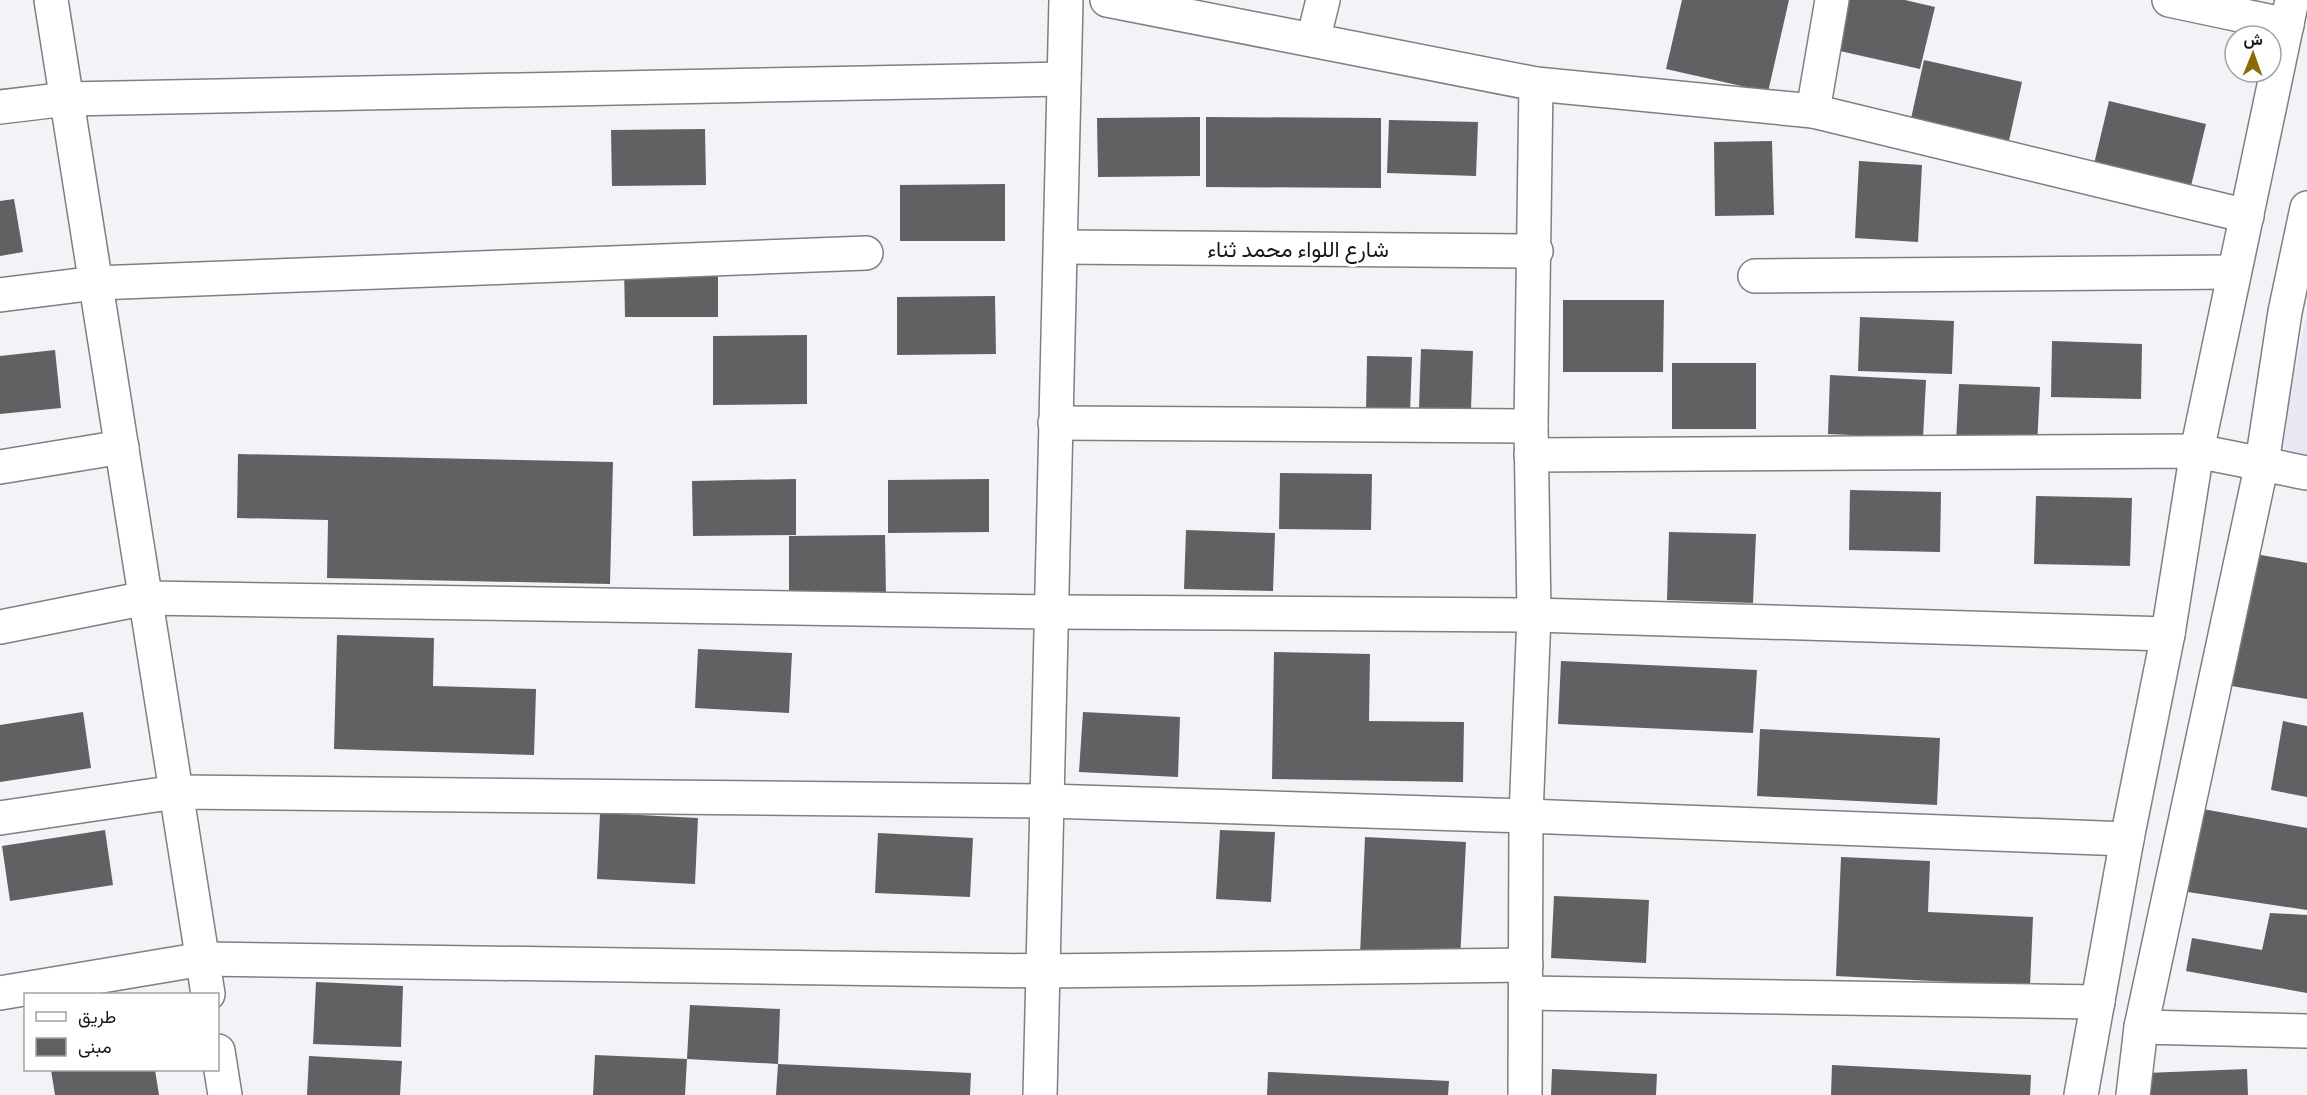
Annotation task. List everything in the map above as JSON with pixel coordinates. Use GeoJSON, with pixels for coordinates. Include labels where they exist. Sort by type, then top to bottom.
{"type":"FeatureCollection","features":[{"type":"Feature","properties":{"kind":"street"},"geometry":{"type":"LineString","coordinates":[[51,0],[208,993]]}},
{"type":"Feature","properties":{"kind":"street"},"geometry":{"type":"LineString","coordinates":[[1040,1095],[1066,0]]}},
{"type":"Feature","properties":{"kind":"street"},"geometry":{"type":"LineString","coordinates":[[1107,0],[1536,84],[1813,111],[2247,216]]}},
{"type":"Feature","properties":{"kind":"street"},"geometry":{"type":"LineString","coordinates":[[1313,40],[1323,0]]}},
{"type":"Feature","properties":{"kind":"street"},"geometry":{"type":"LineString","coordinates":[[1813,111],[1832,0]]}},
{"type":"Feature","properties":{"kind":"street"},"geometry":{"type":"LineString","coordinates":[[2081,1095],[2127,840],[2168,634],[2197,451],[2289,13],[2169,0]]}},
{"type":"Feature","properties":{"kind":"street"},"geometry":{"type":"LineString","coordinates":[[0,107],[66,99],[1064,79]]}},
{"type":"Feature","properties":{"kind":"street"},"geometry":{"type":"LineString","coordinates":[[1525,1095],[1526,816],[1533,615],[1531,440],[1536,251],[1536,84]]}},
{"type":"Feature","properties":{"kind":"street"},"geometry":{"type":"LineString","coordinates":[[2133,1095],[2141,1027],[2262,463],[2285,312],[2307,208]]}},
{"type":"Feature","properties":{"kind":"street","name":"شارع اللواء محمد ثناء"},"geometry":{"type":"LineString","coordinates":[[1061,247],[1536,251]]}},
{"type":"Feature","properties":{"kind":"street"},"geometry":{"type":"LineString","coordinates":[[0,295],[96,283],[866,253]]}},
{"type":"Feature","properties":{"kind":"street"},"geometry":{"type":"LineString","coordinates":[[1755,276],[2234,272]]}},
{"type":"Feature","properties":{"kind":"street"},"geometry":{"type":"LineString","coordinates":[[1055,423],[1531,440],[2197,451],[2307,474]]}},
{"type":"Feature","properties":{"kind":"street"},"geometry":{"type":"LineString","coordinates":[[0,467],[122,447]]}},
{"type":"Feature","properties":{"kind":"street"},"geometry":{"type":"LineString","coordinates":[[0,627],[146,598],[1053,612],[1533,615],[2168,634]]}},
{"type":"Feature","properties":{"kind":"street"},"geometry":{"type":"LineString","coordinates":[[0,818],[176,792],[1047,801],[1526,816],[2127,840]]}},
{"type":"Feature","properties":{"kind":"street"},"geometry":{"type":"LineString","coordinates":[[0,993],[203,958],[1526,979],[2098,1002]]}},
{"type":"Feature","properties":{"kind":"street"},"geometry":{"type":"LineString","coordinates":[[2141,1027],[2307,1031]]}},
{"type":"Feature","properties":{"kind":"street"},"geometry":{"type":"LineString","coordinates":[[219,1057],[225,1095]]}},
{"type":"Feature","properties":{"kind":"shaded area"},"geometry":{"type":"Polygon","coordinates":[[[2307,313],[2307,467],[2277,460],[2307,313]]]}},
{"type":"Feature","properties":{"kind":"building"},"geometry":{"type":"Polygon","coordinates":[[[1682,0],[1789,0],[1768,92],[1666,69],[1682,0]]]}},
{"type":"Feature","properties":{"kind":"building"},"geometry":{"type":"Polygon","coordinates":[[[1842,0],[1905,0],[1935,7],[1920,69],[1831,49],[1842,0]]]}},
{"type":"Feature","properties":{"kind":"building"},"geometry":{"type":"Polygon","coordinates":[[[1924,60],[2022,82],[2008,145],[1910,123],[1924,60]]]}},
{"type":"Feature","properties":{"kind":"building"},"geometry":{"type":"Polygon","coordinates":[[[2109,101],[2206,124],[2191,186],[2094,164],[2109,101]]]}},
{"type":"Feature","properties":{"kind":"building"},"geometry":{"type":"Polygon","coordinates":[[[1200,117],[1200,176],[1098,177],[1097,118],[1200,117]]]}},
{"type":"Feature","properties":{"kind":"building"},"geometry":{"type":"Polygon","coordinates":[[[1206,117],[1381,118],[1381,188],[1206,187],[1206,117]]]}},
{"type":"Feature","properties":{"kind":"building"},"geometry":{"type":"Polygon","coordinates":[[[1389,120],[1478,122],[1476,176],[1387,173],[1389,120]]]}},
{"type":"Feature","properties":{"kind":"building"},"geometry":{"type":"Polygon","coordinates":[[[705,129],[706,185],[612,186],[611,130],[705,129]]]}},
{"type":"Feature","properties":{"kind":"building"},"geometry":{"type":"Polygon","coordinates":[[[1772,141],[1774,215],[1715,216],[1714,142],[1772,141]]]}},
{"type":"Feature","properties":{"kind":"building"},"geometry":{"type":"Polygon","coordinates":[[[1859,161],[1922,165],[1918,242],[1855,238],[1859,161]]]}},
{"type":"Feature","properties":{"kind":"building"},"geometry":{"type":"Polygon","coordinates":[[[1005,184],[1005,241],[900,241],[900,185],[1005,184]]]}},
{"type":"Feature","properties":{"kind":"building"},"geometry":{"type":"Polygon","coordinates":[[[14,199],[23,252],[0,256],[0,201],[14,199]]]}},
{"type":"Feature","properties":{"kind":"building"},"geometry":{"type":"Polygon","coordinates":[[[624,267],[718,267],[718,317],[625,317],[624,267]]]}},
{"type":"Feature","properties":{"kind":"building"},"geometry":{"type":"Polygon","coordinates":[[[995,296],[996,354],[897,355],[897,297],[995,296]]]}},
{"type":"Feature","properties":{"kind":"building"},"geometry":{"type":"Polygon","coordinates":[[[1563,300],[1664,300],[1663,372],[1563,372],[1563,300]]]}},
{"type":"Feature","properties":{"kind":"building"},"geometry":{"type":"Polygon","coordinates":[[[1860,317],[1954,321],[1952,374],[1858,371],[1860,317]]]}},
{"type":"Feature","properties":{"kind":"building"},"geometry":{"type":"Polygon","coordinates":[[[807,335],[807,404],[713,405],[713,336],[807,335]]]}},
{"type":"Feature","properties":{"kind":"building"},"geometry":{"type":"Polygon","coordinates":[[[2052,341],[2142,344],[2141,399],[2051,397],[2052,341]]]}},
{"type":"Feature","properties":{"kind":"building"},"geometry":{"type":"Polygon","coordinates":[[[1421,349],[1473,351],[1471,409],[1419,408],[1421,349]]]}},
{"type":"Feature","properties":{"kind":"building"},"geometry":{"type":"Polygon","coordinates":[[[55,350],[61,408],[0,414],[0,356],[55,350]]]}},
{"type":"Feature","properties":{"kind":"building"},"geometry":{"type":"Polygon","coordinates":[[[1367,356],[1412,357],[1410,413],[1366,412],[1367,356]]]}},
{"type":"Feature","properties":{"kind":"building"},"geometry":{"type":"Polygon","coordinates":[[[1672,363],[1756,363],[1756,429],[1672,429],[1672,363]]]}},
{"type":"Feature","properties":{"kind":"building"},"geometry":{"type":"Polygon","coordinates":[[[1830,375],[1926,380],[1923,438],[1828,434],[1830,375]]]}},
{"type":"Feature","properties":{"kind":"building"},"geometry":{"type":"Polygon","coordinates":[[[1959,384],[2040,387],[2037,445],[1956,442],[1959,384]]]}},
{"type":"Feature","properties":{"kind":"building"},"geometry":{"type":"Polygon","coordinates":[[[238,454],[613,462],[610,584],[327,578],[328,520],[237,518],[238,454]]]}},
{"type":"Feature","properties":{"kind":"building"},"geometry":{"type":"Polygon","coordinates":[[[1280,473],[1372,474],[1371,530],[1279,529],[1280,473]]]}},
{"type":"Feature","properties":{"kind":"building"},"geometry":{"type":"Polygon","coordinates":[[[796,479],[796,535],[693,536],[692,481],[796,479]]]}},
{"type":"Feature","properties":{"kind":"building"},"geometry":{"type":"Polygon","coordinates":[[[989,479],[989,532],[888,533],[888,480],[989,479]]]}},
{"type":"Feature","properties":{"kind":"building"},"geometry":{"type":"Polygon","coordinates":[[[1850,490],[1941,492],[1940,552],[1849,550],[1850,490]]]}},
{"type":"Feature","properties":{"kind":"building"},"geometry":{"type":"Polygon","coordinates":[[[2036,496],[2132,498],[2130,566],[2034,564],[2036,496]]]}},
{"type":"Feature","properties":{"kind":"building"},"geometry":{"type":"Polygon","coordinates":[[[1186,530],[1275,533],[1273,591],[1184,589],[1186,530]]]}},
{"type":"Feature","properties":{"kind":"building"},"geometry":{"type":"Polygon","coordinates":[[[1669,532],[1756,534],[1753,603],[1667,600],[1669,532]]]}},
{"type":"Feature","properties":{"kind":"building"},"geometry":{"type":"Polygon","coordinates":[[[885,535],[886,599],[789,599],[789,536],[885,535]]]}},
{"type":"Feature","properties":{"kind":"building"},"geometry":{"type":"Polygon","coordinates":[[[2244,552],[2307,563],[2307,699],[2220,684],[2244,552]]]}},
{"type":"Feature","properties":{"kind":"building"},"geometry":{"type":"Polygon","coordinates":[[[337,635],[434,638],[433,686],[536,689],[534,755],[334,749],[337,635]]]}},
{"type":"Feature","properties":{"kind":"building"},"geometry":{"type":"Polygon","coordinates":[[[698,649],[792,653],[789,713],[695,708],[698,649]]]}},
{"type":"Feature","properties":{"kind":"building"},"geometry":{"type":"Polygon","coordinates":[[[1274,652],[1370,654],[1369,721],[1464,722],[1463,782],[1272,779],[1274,652]]]}},
{"type":"Feature","properties":{"kind":"building"},"geometry":{"type":"Polygon","coordinates":[[[1561,661],[1757,670],[1753,733],[1558,724],[1561,661]]]}},
{"type":"Feature","properties":{"kind":"building"},"geometry":{"type":"Polygon","coordinates":[[[83,712],[91,768],[0,782],[0,725],[83,712]]]}},
{"type":"Feature","properties":{"kind":"building"},"geometry":{"type":"Polygon","coordinates":[[[1083,712],[1180,717],[1178,777],[1079,772],[1083,712]]]}},
{"type":"Feature","properties":{"kind":"building"},"geometry":{"type":"Polygon","coordinates":[[[2283,721],[2307,726],[2307,797],[2271,790],[2283,721]]]}},
{"type":"Feature","properties":{"kind":"building"},"geometry":{"type":"Polygon","coordinates":[[[1760,729],[1940,738],[1937,805],[1757,796],[1760,729]]]}},
{"type":"Feature","properties":{"kind":"building"},"geometry":{"type":"Polygon","coordinates":[[[2203,809],[2307,828],[2307,910],[2188,892],[2203,809]]]}},
{"type":"Feature","properties":{"kind":"building"},"geometry":{"type":"Polygon","coordinates":[[[600,813],[698,818],[695,884],[597,879],[600,813]]]}},
{"type":"Feature","properties":{"kind":"building"},"geometry":{"type":"Polygon","coordinates":[[[105,830],[113,885],[10,901],[2,846],[105,830]]]}},
{"type":"Feature","properties":{"kind":"building"},"geometry":{"type":"Polygon","coordinates":[[[1220,830],[1275,832],[1271,902],[1216,899],[1220,830]]]}},
{"type":"Feature","properties":{"kind":"building"},"geometry":{"type":"Polygon","coordinates":[[[878,833],[973,838],[970,897],[875,893],[878,833]]]}},
{"type":"Feature","properties":{"kind":"building"},"geometry":{"type":"Polygon","coordinates":[[[1365,837],[1466,842],[1460,960],[1360,955],[1365,837]]]}},
{"type":"Feature","properties":{"kind":"building"},"geometry":{"type":"Polygon","coordinates":[[[1841,857],[1930,861],[1928,912],[2033,917],[2030,986],[1836,976],[1841,857]]]}},
{"type":"Feature","properties":{"kind":"building"},"geometry":{"type":"Polygon","coordinates":[[[1554,896],[1649,900],[1646,963],[1551,958],[1554,896]]]}},
{"type":"Feature","properties":{"kind":"building"},"geometry":{"type":"Polygon","coordinates":[[[2270,913],[2307,915],[2307,993],[2186,971],[2192,938],[2262,950],[2270,913]]]}},
{"type":"Feature","properties":{"kind":"building"},"geometry":{"type":"Polygon","coordinates":[[[316,982],[403,986],[401,1047],[313,1044],[316,982]]]}},
{"type":"Feature","properties":{"kind":"building"},"geometry":{"type":"Polygon","coordinates":[[[690,1005],[780,1009],[778,1064],[687,1059],[690,1005]]]}},
{"type":"Feature","properties":{"kind":"building"},"geometry":{"type":"Polygon","coordinates":[[[595,1055],[687,1059],[685,1095],[593,1095],[595,1055]]]}},
{"type":"Feature","properties":{"kind":"building"},"geometry":{"type":"Polygon","coordinates":[[[309,1056],[402,1061],[400,1095],[307,1095],[309,1056]]]}},
{"type":"Feature","properties":{"kind":"building"},"geometry":{"type":"Polygon","coordinates":[[[778,1064],[971,1073],[970,1095],[776,1095],[778,1064]]]}},
{"type":"Feature","properties":{"kind":"building"},"geometry":{"type":"Polygon","coordinates":[[[1832,1065],[2031,1075],[2030,1095],[1831,1095],[1832,1065]]]}},
{"type":"Feature","properties":{"kind":"building"},"geometry":{"type":"Polygon","coordinates":[[[1552,1069],[1657,1074],[1656,1095],[1551,1095],[1552,1069]]]}},
{"type":"Feature","properties":{"kind":"building"},"geometry":{"type":"Polygon","coordinates":[[[2247,1069],[2248,1095],[2146,1095],[2146,1073],[2247,1069]]]}},
{"type":"Feature","properties":{"kind":"building"},"geometry":{"type":"Polygon","coordinates":[[[51,1071],[155,1071],[159,1095],[55,1095],[51,1071]]]}},
{"type":"Feature","properties":{"kind":"building"},"geometry":{"type":"Polygon","coordinates":[[[1268,1072],[1449,1081],[1448,1095],[1267,1095],[1268,1072]]]}}]}
